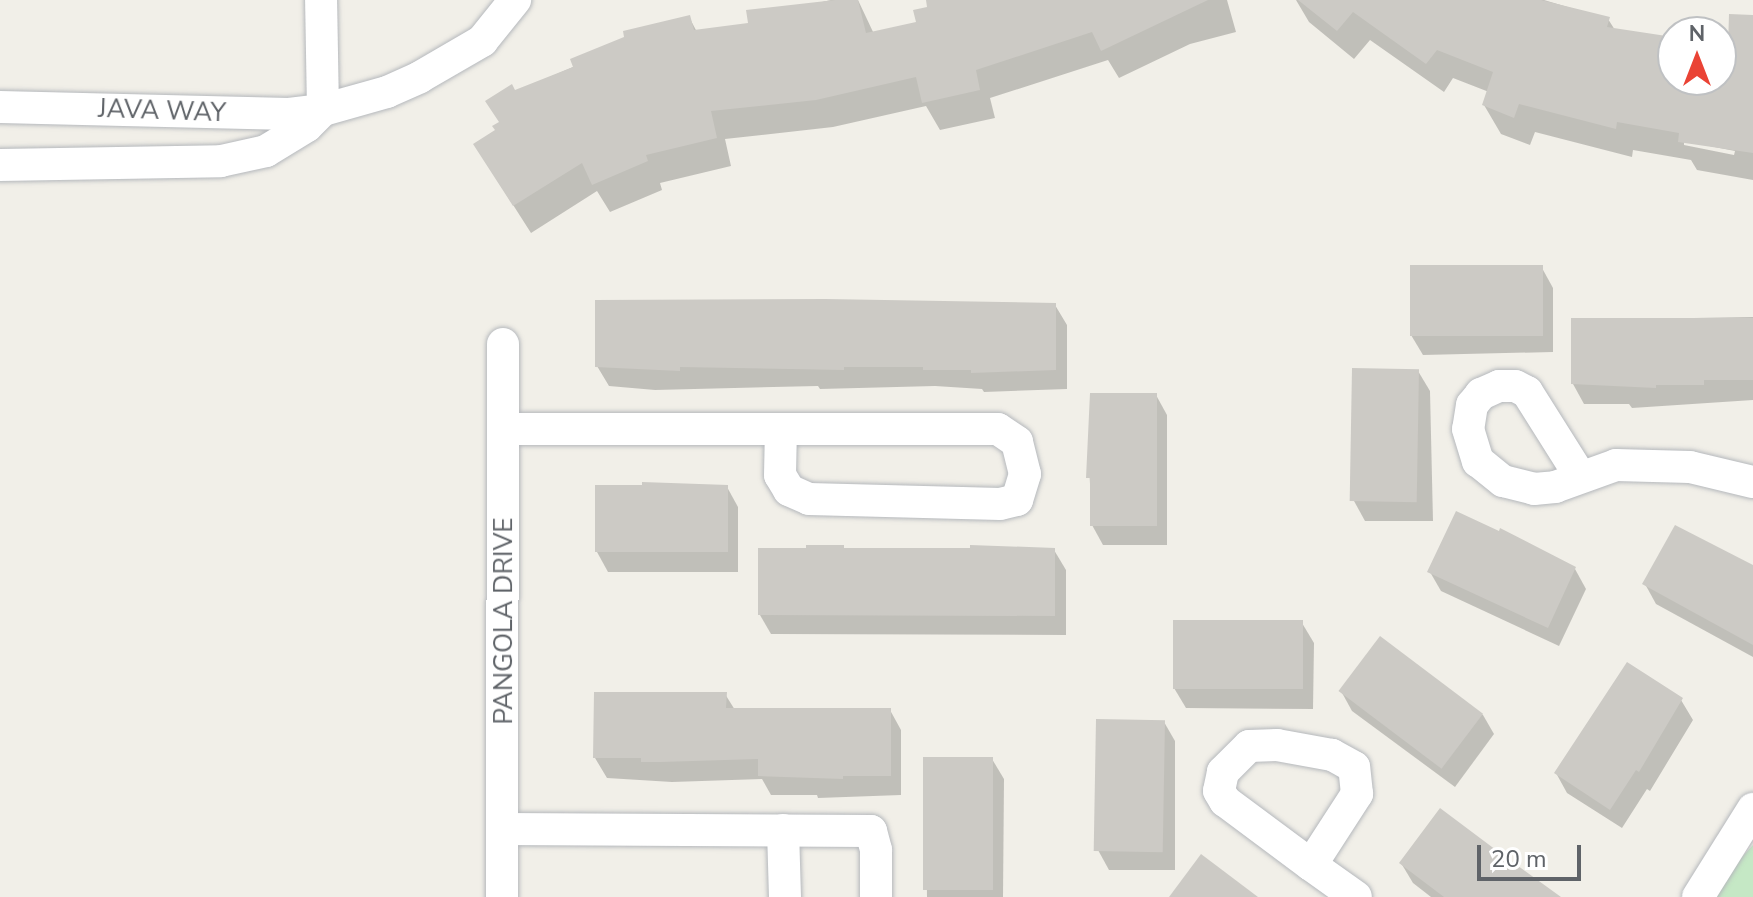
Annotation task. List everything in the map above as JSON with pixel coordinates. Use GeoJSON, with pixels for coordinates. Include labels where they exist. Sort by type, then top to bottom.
{"type":"FeatureCollection","features":[{"type":"Feature","properties":{"kind":"street"},"geometry":{"type":"LineString","coordinates":[[321,0],[323,110]]}},
{"type":"Feature","properties":{"kind":"street"},"geometry":{"type":"LineString","coordinates":[[0,165],[221,161],[266,151],[307,126],[323,110],[387,92],[482,41],[515,0]]}},
{"type":"Feature","properties":{"kind":"street","name":"JAVA WAY"},"geometry":{"type":"LineString","coordinates":[[0,107],[289,114],[323,110]]}},
{"type":"Feature","properties":{"kind":"street","name":"PANGOLA DRIVE"},"geometry":{"type":"LineString","coordinates":[[502,897],[503,344]]}},
{"type":"Feature","properties":{"kind":"street"},"geometry":{"type":"LineString","coordinates":[[503,429],[781,429],[998,429],[1017,442],[1025,474],[1017,500],[1000,504],[809,499],[789,490],[780,475],[781,429]]}},
{"type":"Feature","properties":{"kind":"street"},"geometry":{"type":"LineString","coordinates":[[1580,476],[1616,465],[1650,465],[1690,467],[1753,482]]}},
{"type":"Feature","properties":{"kind":"street"},"geometry":{"type":"LineString","coordinates":[[1698,897],[1753,809]]}},
{"type":"Feature","properties":{"kind":"street"},"geometry":{"type":"LineString","coordinates":[[503,829],[871,831],[876,850],[876,897]]}},
{"type":"Feature","properties":{"kind":"street"},"geometry":{"type":"LineString","coordinates":[[783,830],[785,897]]}},
{"type":"Feature","properties":{"kind":"street"},"geometry":{"type":"LineString","coordinates":[[1311,865],[1356,897]]}},
{"type":"Feature","properties":{"kind":"green space"},"geometry":{"type":"Polygon","coordinates":[[[1753,845],[1753,897],[1705,897],[1753,845]]]}},
{"type":"Feature","properties":{"kind":"building"},"geometry":{"type":"Polygon","coordinates":[[[858,0],[866,33],[916,22],[913,10],[927,7],[926,0],[1208,0],[1101,51],[1092,32],[976,70],[980,90],[922,103],[916,77],[816,100],[711,111],[717,138],[646,155],[648,161],[592,185],[582,163],[513,206],[473,144],[495,130],[492,126],[499,122],[485,101],[512,84],[515,90],[573,67],[570,59],[624,37],[623,31],[690,15],[694,30],[748,23],[746,10],[858,0]]]}},
{"type":"Feature","properties":{"kind":"building"},"geometry":{"type":"Polygon","coordinates":[[[1298,0],[1541,0],[1610,17],[1607,27],[1657,35],[1657,96],[1737,96],[1737,16],[1729,14],[1753,15],[1753,153],[1678,142],[1679,133],[1617,122],[1616,129],[1519,104],[1514,118],[1482,105],[1493,72],[1437,50],[1426,64],[1353,12],[1337,31],[1298,0]]]}},
{"type":"Feature","properties":{"kind":"building"},"geometry":{"type":"Polygon","coordinates":[[[1410,265],[1543,265],[1543,336],[1410,336],[1410,265]]]}},
{"type":"Feature","properties":{"kind":"building"},"geometry":{"type":"Polygon","coordinates":[[[825,299],[1056,303],[1056,370],[971,373],[971,370],[923,370],[923,367],[844,367],[844,370],[680,367],[680,371],[595,367],[595,300],[825,299]]]}},
{"type":"Feature","properties":{"kind":"building"},"geometry":{"type":"Polygon","coordinates":[[[1571,318],[1753,318],[1753,380],[1704,380],[1704,385],[1656,385],[1656,388],[1571,384],[1571,318]]]}},
{"type":"Feature","properties":{"kind":"building"},"geometry":{"type":"Polygon","coordinates":[[[1352,368],[1419,369],[1417,502],[1350,501],[1352,368]]]}},
{"type":"Feature","properties":{"kind":"building"},"geometry":{"type":"Polygon","coordinates":[[[1090,393],[1157,393],[1157,526],[1090,526],[1090,478],[1086,478],[1090,393]]]}},
{"type":"Feature","properties":{"kind":"building"},"geometry":{"type":"Polygon","coordinates":[[[642,482],[728,485],[728,552],[595,552],[595,485],[642,485],[642,482]]]}},
{"type":"Feature","properties":{"kind":"building"},"geometry":{"type":"Polygon","coordinates":[[[1456,511],[1499,531],[1500,528],[1576,567],[1548,628],[1427,572],[1456,511]]]}},
{"type":"Feature","properties":{"kind":"building"},"geometry":{"type":"Polygon","coordinates":[[[1675,525],[1753,565],[1753,645],[1642,584],[1675,525]]]}},
{"type":"Feature","properties":{"kind":"building"},"geometry":{"type":"Polygon","coordinates":[[[806,545],[844,545],[844,548],[970,548],[970,545],[1055,548],[1055,616],[758,615],[758,548],[806,548],[806,545]]]}},
{"type":"Feature","properties":{"kind":"building"},"geometry":{"type":"Polygon","coordinates":[[[1173,620],[1303,620],[1303,689],[1173,689],[1173,620]]]}},
{"type":"Feature","properties":{"kind":"building"},"geometry":{"type":"Polygon","coordinates":[[[1380,636],[1483,714],[1441,769],[1338,691],[1380,636]]]}},
{"type":"Feature","properties":{"kind":"building"},"geometry":{"type":"Polygon","coordinates":[[[1627,662],[1683,698],[1639,772],[1636,770],[1610,810],[1554,773],[1627,662]]]}},
{"type":"Feature","properties":{"kind":"building"},"geometry":{"type":"Polygon","coordinates":[[[594,692],[727,692],[726,708],[891,708],[891,776],[843,776],[843,779],[758,776],[758,759],[641,762],[641,758],[593,758],[594,692]]]}},
{"type":"Feature","properties":{"kind":"building"},"geometry":{"type":"Polygon","coordinates":[[[1096,719],[1165,720],[1163,852],[1094,851],[1096,719]]]}},
{"type":"Feature","properties":{"kind":"building"},"geometry":{"type":"Polygon","coordinates":[[[923,757],[993,757],[993,890],[923,890],[923,757]]]}},
{"type":"Feature","properties":{"kind":"building"},"geometry":{"type":"Polygon","coordinates":[[[1440,808],[1561,897],[1444,897],[1399,863],[1440,808]]]}},
{"type":"Feature","properties":{"kind":"building"},"geometry":{"type":"Polygon","coordinates":[[[1201,854],[1258,897],[1169,897],[1201,854]]]}}]}
